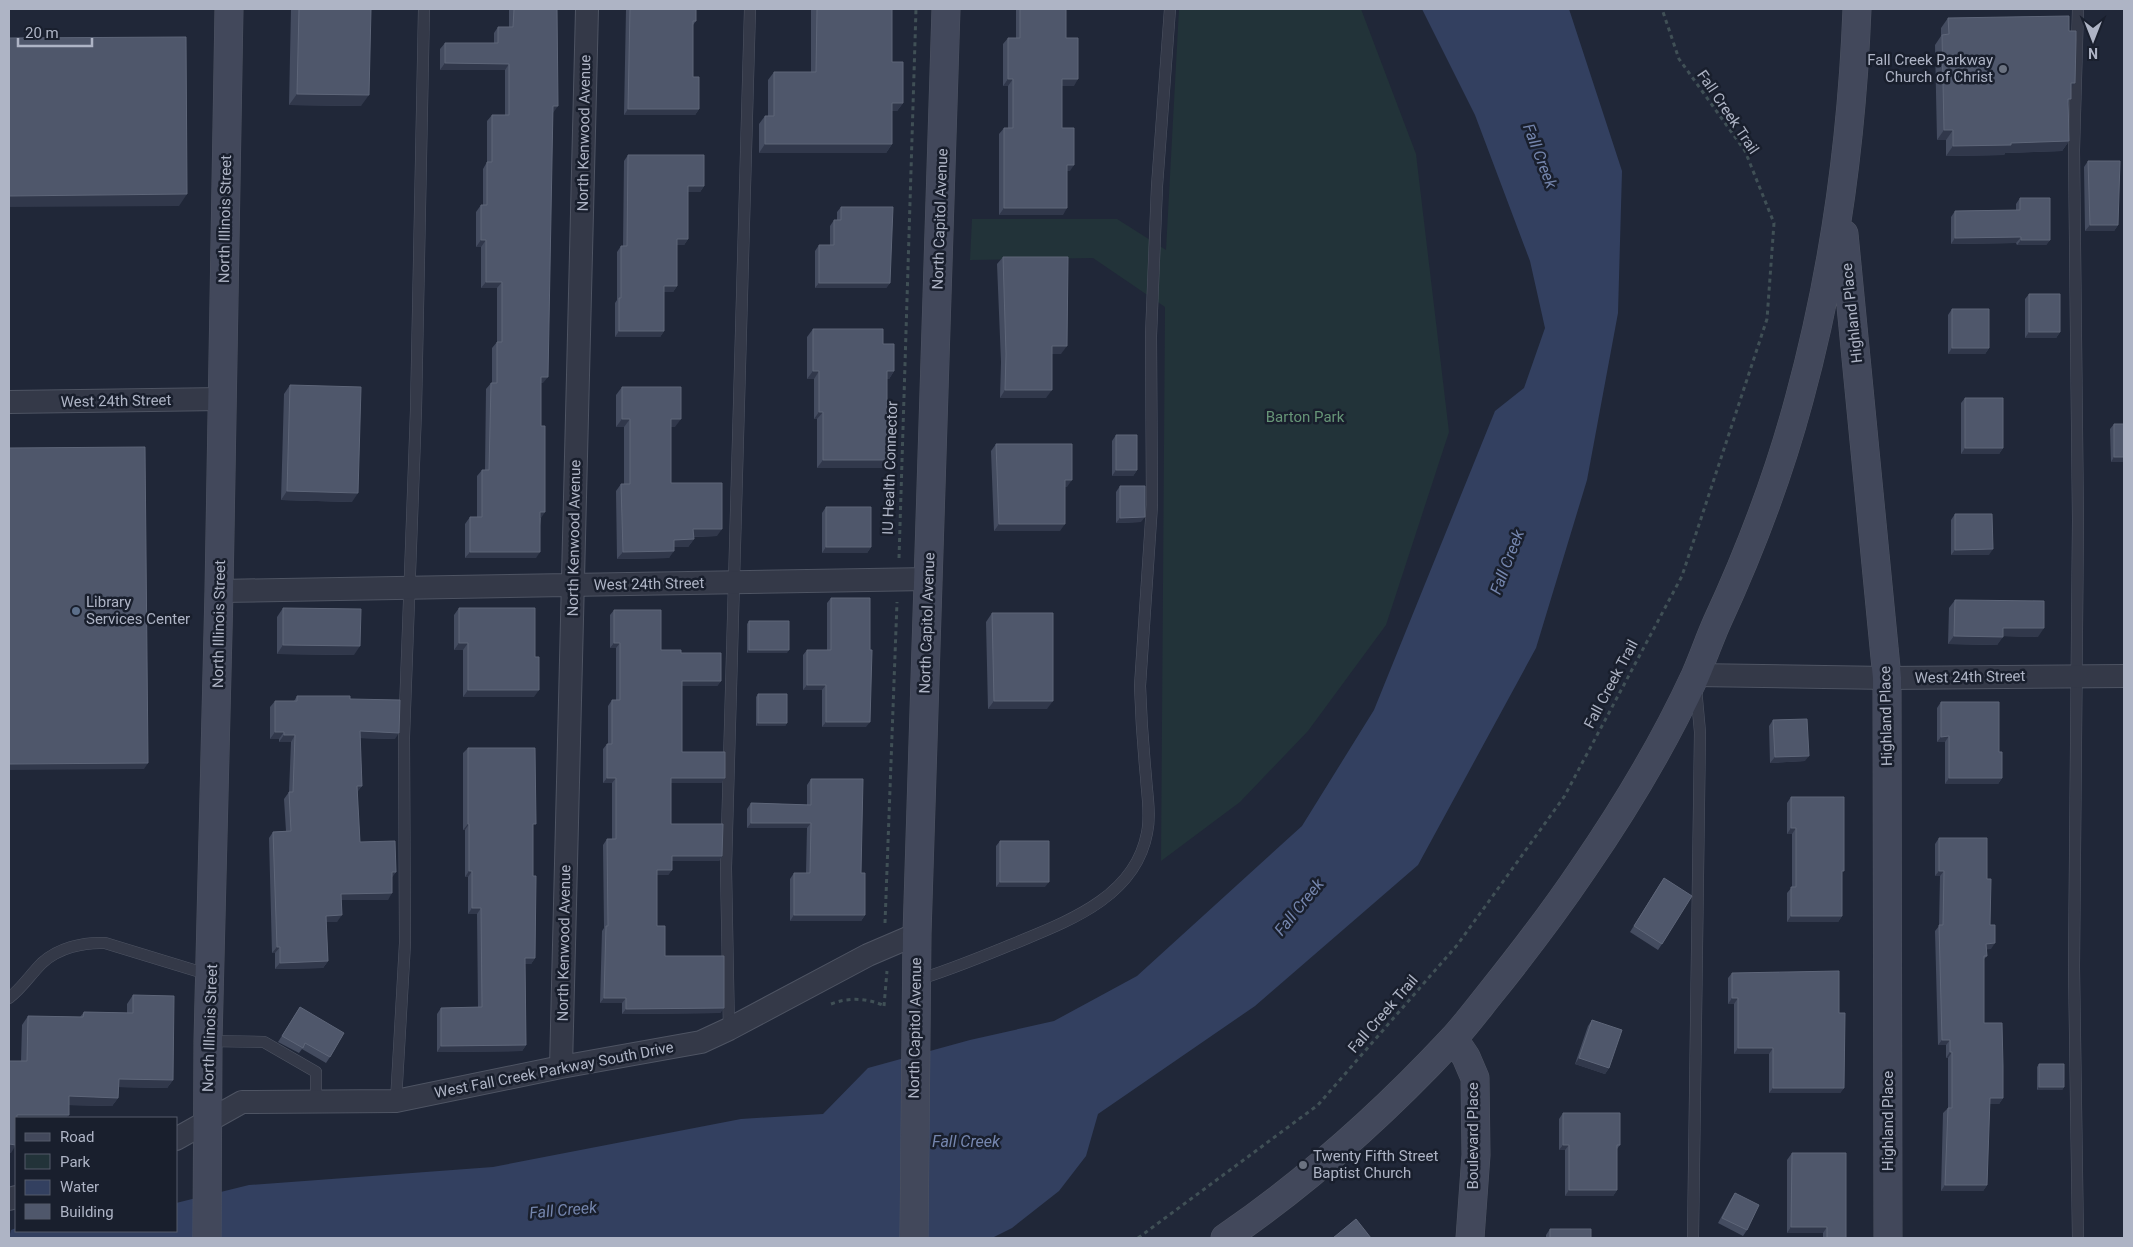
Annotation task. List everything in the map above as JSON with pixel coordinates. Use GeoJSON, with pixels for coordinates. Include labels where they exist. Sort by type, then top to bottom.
{"type":"FeatureCollection","features":[{"type":"Feature","properties":{"kind":"main road","name":"North Illinois Street"},"geometry":{"type":"LineString","coordinates":[[207,1238],[208,1041],[219,591],[229,9]]}},
{"type":"Feature","properties":{"kind":"main road","name":"North Capitol Avenue"},"geometry":{"type":"LineString","coordinates":[[914,1238],[917,934],[946,9]]}},
{"type":"Feature","properties":{"kind":"main road"},"geometry":{"type":"LineString","coordinates":[[1225,1238],[1304,1180],[1347,1143],[1454,1038],[1524,953],[1595,851],[1643,773],[1695,675],[1743,564],[1799,403],[1818,322],[1840,196],[1852,98],[1857,9]]}},
{"type":"Feature","properties":{"kind":"main road","name":"Highland Place"},"geometry":{"type":"LineString","coordinates":[[1840,196],[1887,678],[1888,1238]]}},
{"type":"Feature","properties":{"kind":"main road","name":"Boulevard Place"},"geometry":{"type":"LineString","coordinates":[[1454,1038],[1466,1057],[1475,1078],[1476,1155],[1470,1238]]}},
{"type":"Feature","properties":{"kind":"street","name":"North Kenwood Avenue"},"geometry":{"type":"LineString","coordinates":[[561,1067],[587,9]]}},
{"type":"Feature","properties":{"kind":"street","name":"West 24th Street"},"geometry":{"type":"LineString","coordinates":[[9,402],[222,399]]}},
{"type":"Feature","properties":{"kind":"street","name":"West 24th Street"},"geometry":{"type":"LineString","coordinates":[[219,591],[929,579]]}},
{"type":"Feature","properties":{"kind":"street","name":"West 24th Street"},"geometry":{"type":"LineString","coordinates":[[1695,675],[1887,678],[2124,676]]}},
{"type":"Feature","properties":{"kind":"street","name":"West Fall Creek Parkway South Drive"},"geometry":{"type":"LineString","coordinates":[[178,1138],[242,1102],[396,1101],[561,1067],[701,1042],[868,955],[917,934]]}},
{"type":"Feature","properties":{"kind":"lane"},"geometry":{"type":"LineString","coordinates":[[396,1101],[405,943],[404,738],[416,400],[424,9]]}},
{"type":"Feature","properties":{"kind":"lane"},"geometry":{"type":"LineString","coordinates":[[729,1029],[726,868],[750,9]]}},
{"type":"Feature","properties":{"kind":"lane"},"geometry":{"type":"LineString","coordinates":[[916,980],[980,958],[1038,934],[1098,903],[1127,878],[1137,862],[1147,832],[1148,811],[1140,686],[1152,505],[1152,336],[1157,186],[1170,9]]}},
{"type":"Feature","properties":{"kind":"lane"},"geometry":{"type":"LineString","coordinates":[[2078,9],[2074,150],[2078,520],[2074,967],[2078,1238]]}},
{"type":"Feature","properties":{"kind":"lane"},"geometry":{"type":"LineString","coordinates":[[1693,1238],[1700,732],[1695,675]]}},
{"type":"Feature","properties":{"kind":"lane"},"geometry":{"type":"LineString","coordinates":[[9,998],[44,961],[73,946],[92,942],[105,943],[211,976]]}},
{"type":"Feature","properties":{"kind":"lane"},"geometry":{"type":"LineString","coordinates":[[208,1041],[264,1042],[316,1072],[316,1103]]}},
{"type":"Feature","properties":{"kind":"path","name":"IU Health Connector"},"geometry":{"type":"LineString","coordinates":[[884,928],[898,580],[916,9]]}},
{"type":"Feature","properties":{"kind":"path","name":"Fall Creek Trail"},"geometry":{"type":"LineString","coordinates":[[1138,1238],[1318,1105],[1458,944],[1564,797],[1682,576],[1767,319],[1774,223],[1745,152],[1679,59],[1662,9]]}},
{"type":"Feature","properties":{"kind":"path"},"geometry":{"type":"LineString","coordinates":[[884,1006],[887,989],[887,966]]}},
{"type":"Feature","properties":{"kind":"green space","name":"Barton Park"},"geometry":{"type":"Polygon","coordinates":[[[1179,9],[1361,9],[1416,154],[1449,432],[1386,625],[1308,731],[1240,802],[1161,861],[1165,307],[1093,258],[970,260],[972,219],[1117,219],[1166,250],[1179,9]]]}},
{"type":"Feature","properties":{"kind":"water","name":"Fall Creek"},"geometry":{"type":"Polygon","coordinates":[[[1422,9],[1569,9],[1622,171],[1618,313],[1587,480],[1536,648],[1418,865],[1255,1006],[1098,1114],[1086,1156],[1059,1191],[1012,1228],[992,1238],[9,1238],[11,1230],[15,1228],[15,1232],[178,1232],[178,1203],[249,1185],[493,1167],[741,1119],[823,1114],[868,1068],[970,1040],[1054,1021],[1137,976],[1302,826],[1374,710],[1495,411],[1524,388],[1545,328],[1530,261],[1475,115],[1422,9]]]}},
{"type":"Feature","properties":{"kind":"building"},"geometry":{"type":"Polygon","coordinates":[[[299,9],[371,9],[369,95],[297,94],[299,9]]]}},
{"type":"Feature","properties":{"kind":"building"},"geometry":{"type":"Polygon","coordinates":[[[514,9],[557,9],[558,106],[553,106],[548,377],[541,377],[541,426],[545,426],[545,512],[540,512],[540,552],[470,552],[470,517],[482,517],[482,470],[489,470],[491,383],[497,383],[497,342],[502,342],[502,282],[486,282],[486,240],[481,240],[481,205],[487,205],[487,162],[492,162],[492,115],[509,115],[509,64],[445,63],[445,43],[498,43],[498,27],[513,27],[514,9]]]}},
{"type":"Feature","properties":{"kind":"building"},"geometry":{"type":"Polygon","coordinates":[[[630,9],[696,9],[696,21],[693,21],[693,77],[699,77],[699,109],[628,109],[630,9]]]}},
{"type":"Feature","properties":{"kind":"building"},"geometry":{"type":"Polygon","coordinates":[[[817,9],[892,9],[892,62],[903,62],[903,103],[892,103],[892,144],[765,144],[765,116],[774,116],[774,72],[816,72],[817,9]]]}},
{"type":"Feature","properties":{"kind":"building"},"geometry":{"type":"Polygon","coordinates":[[[1020,9],[1066,9],[1066,38],[1078,38],[1078,79],[1062,79],[1062,128],[1074,128],[1074,165],[1067,165],[1067,208],[1004,208],[1004,128],[1013,128],[1013,79],[1008,79],[1008,38],[1020,38],[1020,9]]]}},
{"type":"Feature","properties":{"kind":"building","name":"Fall Creek Parkway Church of Christ"},"geometry":{"type":"Polygon","coordinates":[[[2069,16],[2069,31],[2076,31],[2076,40],[2075,83],[2071,83],[2071,99],[2068,99],[2069,141],[1953,146],[1953,130],[1944,130],[1942,35],[1949,34],[1948,18],[2069,16]]]}},
{"type":"Feature","properties":{"kind":"building"},"geometry":{"type":"Polygon","coordinates":[[[186,37],[187,194],[9,196],[9,38],[186,37]]]}},
{"type":"Feature","properties":{"kind":"building"},"geometry":{"type":"Polygon","coordinates":[[[628,155],[704,155],[704,186],[688,186],[688,239],[677,239],[677,286],[664,286],[664,331],[619,331],[621,246],[627,246],[628,155]]]}},
{"type":"Feature","properties":{"kind":"building"},"geometry":{"type":"Polygon","coordinates":[[[2088,161],[2120,161],[2118,225],[2090,225],[2088,161]]]}},
{"type":"Feature","properties":{"kind":"building"},"geometry":{"type":"Polygon","coordinates":[[[2020,198],[2050,198],[2050,240],[2021,240],[2021,237],[1955,238],[1955,211],[2020,210],[2020,198]]]}},
{"type":"Feature","properties":{"kind":"building"},"geometry":{"type":"Polygon","coordinates":[[[841,207],[893,207],[890,283],[819,283],[819,245],[834,245],[834,220],[841,220],[841,207]]]}},
{"type":"Feature","properties":{"kind":"building"},"geometry":{"type":"Polygon","coordinates":[[[1003,257],[1068,257],[1067,346],[1052,346],[1052,390],[1005,390],[1006,354],[1003,257]]]}},
{"type":"Feature","properties":{"kind":"building"},"geometry":{"type":"Polygon","coordinates":[[[2029,294],[2060,294],[2060,332],[2029,332],[2029,294]]]}},
{"type":"Feature","properties":{"kind":"building"},"geometry":{"type":"Polygon","coordinates":[[[1952,309],[1989,309],[1989,348],[1952,348],[1952,309]]]}},
{"type":"Feature","properties":{"kind":"building"},"geometry":{"type":"Polygon","coordinates":[[[813,329],[883,329],[883,344],[894,344],[894,371],[887,371],[888,460],[823,460],[823,412],[819,412],[819,371],[813,371],[813,329]]]}},
{"type":"Feature","properties":{"kind":"building"},"geometry":{"type":"Polygon","coordinates":[[[290,385],[361,387],[358,493],[287,491],[290,385]]]}},
{"type":"Feature","properties":{"kind":"building"},"geometry":{"type":"Polygon","coordinates":[[[622,387],[681,387],[681,419],[671,419],[671,483],[722,483],[722,529],[693,529],[694,539],[674,540],[674,551],[623,552],[621,484],[630,484],[630,419],[622,419],[622,387]]]}},
{"type":"Feature","properties":{"kind":"building"},"geometry":{"type":"Polygon","coordinates":[[[1965,398],[2003,398],[2003,448],[1965,448],[1965,398]]]}},
{"type":"Feature","properties":{"kind":"building"},"geometry":{"type":"Polygon","coordinates":[[[2114,424],[2124,424],[2124,457],[2114,457],[2114,424]]]}},
{"type":"Feature","properties":{"kind":"building"},"geometry":{"type":"Polygon","coordinates":[[[1116,435],[1137,435],[1137,470],[1116,470],[1116,435]]]}},
{"type":"Feature","properties":{"kind":"building"},"geometry":{"type":"Polygon","coordinates":[[[996,444],[1072,444],[1072,480],[1065,480],[1065,524],[999,524],[996,444]]]}},
{"type":"Feature","properties":{"kind":"building","name":"Library Services Center"},"geometry":{"type":"Polygon","coordinates":[[[145,447],[148,763],[9,764],[9,448],[145,447]]]}},
{"type":"Feature","properties":{"kind":"building"},"geometry":{"type":"Polygon","coordinates":[[[1120,486],[1145,486],[1145,517],[1120,518],[1120,486]]]}},
{"type":"Feature","properties":{"kind":"building"},"geometry":{"type":"Polygon","coordinates":[[[826,507],[871,507],[871,547],[826,547],[826,507]]]}},
{"type":"Feature","properties":{"kind":"building"},"geometry":{"type":"Polygon","coordinates":[[[1955,514],[1992,514],[1993,549],[1955,550],[1955,514]]]}},
{"type":"Feature","properties":{"kind":"building"},"geometry":{"type":"Polygon","coordinates":[[[831,598],[870,598],[870,650],[872,650],[870,722],[826,722],[826,685],[807,685],[807,650],[831,650],[831,598]]]}},
{"type":"Feature","properties":{"kind":"building"},"geometry":{"type":"Polygon","coordinates":[[[1955,600],[2044,601],[2044,628],[2003,628],[2003,637],[1954,636],[1955,600]]]}},
{"type":"Feature","properties":{"kind":"building"},"geometry":{"type":"Polygon","coordinates":[[[283,608],[361,609],[360,646],[283,645],[283,608]]]}},
{"type":"Feature","properties":{"kind":"building"},"geometry":{"type":"Polygon","coordinates":[[[459,608],[535,608],[535,657],[539,657],[539,690],[468,690],[468,643],[459,643],[459,608]]]}},
{"type":"Feature","properties":{"kind":"building"},"geometry":{"type":"Polygon","coordinates":[[[614,610],[661,610],[661,650],[681,650],[681,653],[721,653],[721,681],[682,681],[682,752],[725,752],[725,778],[671,778],[671,824],[723,824],[722,856],[672,856],[672,870],[657,870],[657,926],[665,926],[665,956],[724,956],[724,1008],[626,1009],[626,998],[604,998],[606,926],[608,926],[607,839],[616,839],[616,778],[607,778],[607,744],[612,744],[612,700],[620,700],[620,643],[614,643],[614,610]]]}},
{"type":"Feature","properties":{"kind":"building"},"geometry":{"type":"Polygon","coordinates":[[[992,613],[1053,613],[1053,701],[994,701],[992,613]]]}},
{"type":"Feature","properties":{"kind":"building"},"geometry":{"type":"Polygon","coordinates":[[[749,621],[789,621],[789,650],[749,650],[749,621]]]}},
{"type":"Feature","properties":{"kind":"building"},"geometry":{"type":"Polygon","coordinates":[[[758,694],[787,694],[787,723],[758,723],[758,694]]]}},
{"type":"Feature","properties":{"kind":"building"},"geometry":{"type":"Polygon","coordinates":[[[297,696],[350,696],[350,699],[400,700],[399,733],[360,731],[362,786],[357,786],[360,842],[395,841],[396,872],[392,872],[392,893],[341,894],[342,915],[326,916],[328,961],[280,963],[280,947],[277,947],[273,832],[291,831],[289,792],[293,792],[295,735],[284,735],[284,732],[275,732],[275,701],[297,701],[297,696]]]}},
{"type":"Feature","properties":{"kind":"building"},"geometry":{"type":"Polygon","coordinates":[[[1941,702],[1999,702],[1999,752],[2002,752],[2002,778],[1949,778],[1949,736],[1941,737],[1941,702]]]}},
{"type":"Feature","properties":{"kind":"building"},"geometry":{"type":"Polygon","coordinates":[[[1807,719],[1809,756],[1775,757],[1773,720],[1807,719]]]}},
{"type":"Feature","properties":{"kind":"building"},"geometry":{"type":"Polygon","coordinates":[[[468,748],[535,748],[536,824],[533,824],[533,876],[536,876],[535,958],[525,958],[526,1045],[441,1046],[441,1008],[482,1007],[481,908],[472,908],[472,871],[469,871],[468,748]]]}},
{"type":"Feature","properties":{"kind":"building"},"geometry":{"type":"Polygon","coordinates":[[[811,779],[863,779],[861,873],[865,873],[865,915],[794,915],[794,873],[810,873],[811,823],[751,823],[751,803],[811,805],[811,779]]]}},
{"type":"Feature","properties":{"kind":"building"},"geometry":{"type":"Polygon","coordinates":[[[1791,797],[1844,797],[1842,916],[1791,916],[1791,887],[1796,887],[1796,828],[1791,828],[1791,797]]]}},
{"type":"Feature","properties":{"kind":"building"},"geometry":{"type":"Polygon","coordinates":[[[1939,838],[1987,838],[1987,879],[1991,879],[1990,925],[1995,925],[1995,943],[1986,944],[1987,956],[1984,956],[1984,1023],[2002,1023],[2003,1098],[1990,1098],[1987,1185],[1945,1185],[1948,1108],[1952,1108],[1952,1052],[1950,1052],[1950,1040],[1942,1040],[1939,925],[1943,925],[1944,871],[1939,871],[1939,838]]]}},
{"type":"Feature","properties":{"kind":"building"},"geometry":{"type":"Polygon","coordinates":[[[1000,841],[1049,841],[1049,882],[1000,882],[1000,841]]]}},
{"type":"Feature","properties":{"kind":"building"},"geometry":{"type":"Polygon","coordinates":[[[1664,878],[1692,896],[1662,944],[1634,926],[1664,878]]]}},
{"type":"Feature","properties":{"kind":"building"},"geometry":{"type":"Polygon","coordinates":[[[1839,971],[1839,1013],[1845,1013],[1844,1088],[1773,1088],[1773,1048],[1738,1048],[1738,998],[1732,998],[1732,973],[1839,971]]]}},
{"type":"Feature","properties":{"kind":"building"},"geometry":{"type":"Polygon","coordinates":[[[133,995],[174,996],[173,1080],[119,1079],[118,1098],[69,1096],[69,1115],[17,1115],[15,1117],[15,1145],[9,1144],[9,1061],[27,1061],[28,1016],[83,1017],[84,1012],[133,1013],[133,995]]]}},
{"type":"Feature","properties":{"kind":"building"},"geometry":{"type":"Polygon","coordinates":[[[300,1007],[344,1033],[330,1057],[305,1043],[303,1048],[282,1036],[300,1007]]]}},
{"type":"Feature","properties":{"kind":"building"},"geometry":{"type":"Polygon","coordinates":[[[1592,1020],[1622,1030],[1609,1068],[1579,1058],[1592,1020]]]}},
{"type":"Feature","properties":{"kind":"building"},"geometry":{"type":"Polygon","coordinates":[[[2039,1064],[2064,1064],[2064,1087],[2039,1087],[2039,1064]]]}},
{"type":"Feature","properties":{"kind":"building"},"geometry":{"type":"Polygon","coordinates":[[[1563,1113],[1620,1113],[1620,1145],[1617,1145],[1617,1190],[1569,1190],[1569,1145],[1563,1145],[1563,1113]]]}},
{"type":"Feature","properties":{"kind":"building"},"geometry":{"type":"Polygon","coordinates":[[[1792,1153],[1846,1153],[1846,1238],[1827,1238],[1827,1227],[1791,1227],[1792,1153]]]}},
{"type":"Feature","properties":{"kind":"building"},"geometry":{"type":"Polygon","coordinates":[[[1735,1193],[1759,1205],[1747,1230],[1722,1218],[1735,1193]]]}},
{"type":"Feature","properties":{"kind":"building"},"geometry":{"type":"Polygon","coordinates":[[[1356,1219],[1371,1238],[1333,1238],[1356,1219]]]}},
{"type":"Feature","properties":{"kind":"building"},"geometry":{"type":"Polygon","coordinates":[[[1550,1229],[1591,1229],[1591,1238],[1550,1238],[1550,1229]]]}},
{"type":"Feature","properties":{"kind":"place","name":"Fall Creek Parkway Church of Christ"},"geometry":{"type":"Point","coordinates":[2003,69]}},
{"type":"Feature","properties":{"kind":"place","name":"Library Services Center"},"geometry":{"type":"Point","coordinates":[76,611]}},
{"type":"Feature","properties":{"kind":"place","name":"Twenty Fifth Street Baptist Church"},"geometry":{"type":"Point","coordinates":[1303,1165]}}]}
